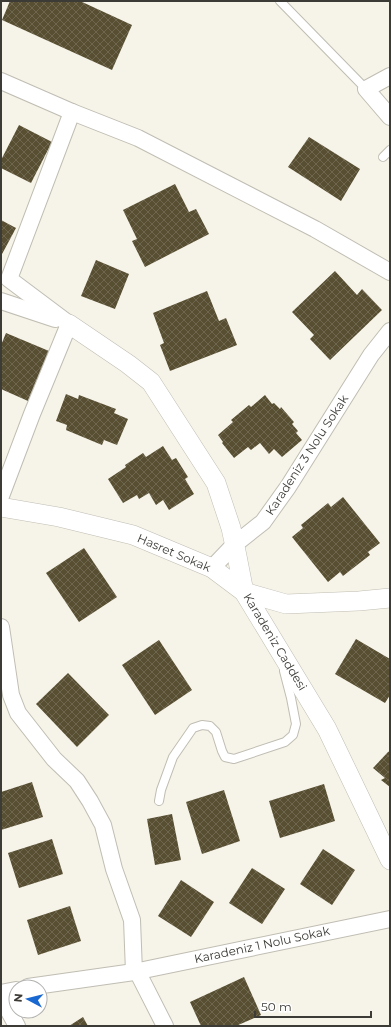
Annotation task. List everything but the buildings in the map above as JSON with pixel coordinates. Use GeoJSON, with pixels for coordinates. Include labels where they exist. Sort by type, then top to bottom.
{"type":"FeatureCollection","features":[{"type":"Feature","properties":{"kind":"street"},"geometry":{"type":"LineString","coordinates":[[390,76],[366,89],[390,117]]}},
{"type":"Feature","properties":{"kind":"street"},"geometry":{"type":"LineString","coordinates":[[1,80],[72,112],[138,138],[315,229],[390,272]]}},
{"type":"Feature","properties":{"kind":"street"},"geometry":{"type":"LineString","coordinates":[[1,496],[32,414],[70,324],[9,278],[72,112]]}},
{"type":"Feature","properties":{"kind":"street","name":"Karadeniz Caddesi"},"geometry":{"type":"LineString","coordinates":[[1,301],[70,324],[128,364],[151,382],[216,483],[230,528],[244,592],[327,728],[390,860]]}},
{"type":"Feature","properties":{"kind":"street","name":"Karadeniz 3 Nolu Sokak"},"geometry":{"type":"LineString","coordinates":[[212,568],[234,544],[263,522],[288,487],[371,355],[390,330]]}},
{"type":"Feature","properties":{"kind":"street","name":"Hasret Sokak"},"geometry":{"type":"LineString","coordinates":[[1,507],[59,516],[133,535],[212,568],[244,592],[286,604],[359,601],[390,598]]}},
{"type":"Feature","properties":{"kind":"street"},"geometry":{"type":"LineString","coordinates":[[1,626],[11,695],[18,713],[54,759],[77,781],[103,825],[114,869],[132,920],[134,972],[138,973],[165,1026]]}},
{"type":"Feature","properties":{"kind":"street","name":"Karadeniz 1 Nolu Sokak"},"geometry":{"type":"LineString","coordinates":[[48,984],[134,972],[390,919]]}},
{"type":"Feature","properties":{"kind":"street"},"geometry":{"type":"LineString","coordinates":[[1,997],[17,1026]]}},
{"type":"Feature","properties":{"kind":"lane"},"geometry":{"type":"LineString","coordinates":[[280,1],[366,89]]}},
{"type":"Feature","properties":{"kind":"lane"},"geometry":{"type":"LineString","coordinates":[[383,158],[390,150]]}},
{"type":"Feature","properties":{"kind":"lane"},"geometry":{"type":"LineString","coordinates":[[159,801],[161,790],[173,757],[193,728],[202,725],[210,726],[216,732],[224,756],[234,759],[285,742],[293,735],[296,724],[279,649]]}}]}
